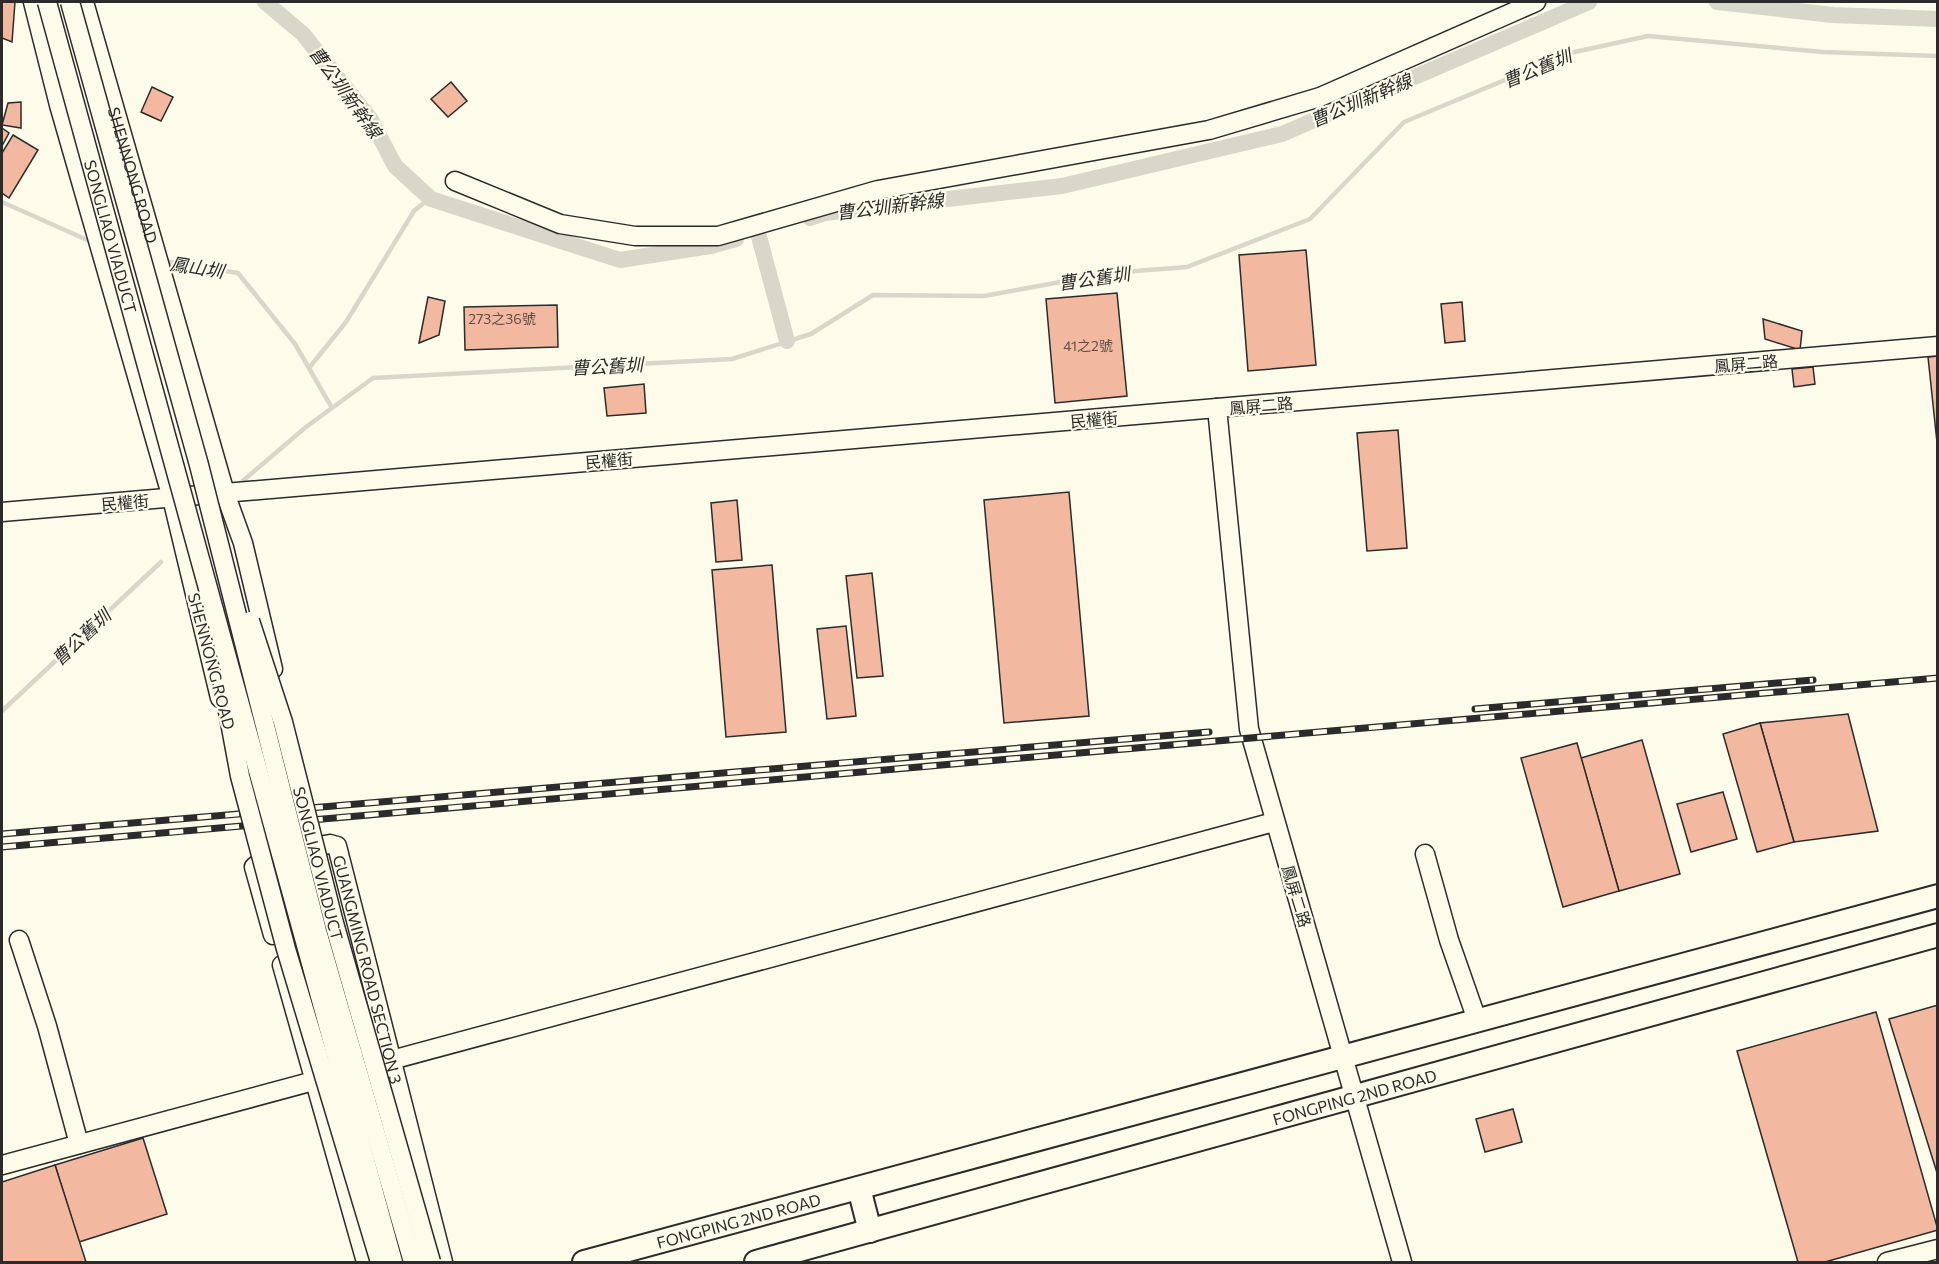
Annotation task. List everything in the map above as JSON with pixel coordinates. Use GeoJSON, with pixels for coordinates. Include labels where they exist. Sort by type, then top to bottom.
{"type":"FeatureCollection","features":[{"type":"Feature","properties":{"kind":"main road","name":"FONGPING 2ND ROAD"},"geometry":{"type":"LineString","coordinates":[[584,1263],[1938,896]]}},
{"type":"Feature","properties":{"kind":"main road"},"geometry":{"type":"LineString","coordinates":[[1828,925],[1838,961]]}},
{"type":"Feature","properties":{"kind":"main road","name":"FONGPING 2ND ROAD"},"geometry":{"type":"LineString","coordinates":[[756,1263],[1938,935]]}},
{"type":"Feature","properties":{"kind":"main road"},"geometry":{"type":"LineString","coordinates":[[859,1188],[870,1231]]}},
{"type":"Feature","properties":{"kind":"street","name":"SHENNONG ROAD"},"geometry":{"type":"LineString","coordinates":[[33,2],[59,105],[172,498],[228,733],[240,744],[260,746],[277,744],[287,728],[243,543],[225,493],[84,2]]}},
{"type":"Feature","properties":{"kind":"street","name":"SONGLIAO VIADUCT"},"geometry":{"type":"LineString","coordinates":[[47,2],[393,1263]]}},
{"type":"Feature","properties":{"kind":"street","name":"SONGLIAO VIADUCT"},"geometry":{"type":"LineString","coordinates":[[70,2],[200,465],[317,931],[413,1263]]}},
{"type":"Feature","properties":{"kind":"street"},"geometry":{"type":"LineString","coordinates":[[455,181],[560,224],[635,236],[718,236],[878,190],[1209,130],[1320,97],[1536,2]]}},
{"type":"Feature","properties":{"kind":"street","name":"鳳屏二路"},"geometry":{"type":"LineString","coordinates":[[1402,1263],[1345,1057],[1249,729],[1217,408],[1938,346]]}},
{"type":"Feature","properties":{"kind":"street","name":"民權街"},"geometry":{"type":"LineString","coordinates":[[2,512],[1217,408]]}},
{"type":"Feature","properties":{"kind":"street","name":"SONGLIAO VIADUCT"},"geometry":{"type":"LineString","coordinates":[[200,465],[283,722],[334,923],[431,1263]]}},
{"type":"Feature","properties":{"kind":"street","name":"SONGLIAO VIADUCT"},"geometry":{"type":"LineString","coordinates":[[177,469],[226,698],[240,776],[286,949],[380,1263]]}},
{"type":"Feature","properties":{"kind":"street"},"geometry":{"type":"LineString","coordinates":[[2,1165],[1275,822]]}},
{"type":"Feature","properties":{"kind":"street","name":"GUANGMING ROAD SECTION 3"},"geometry":{"type":"LineString","coordinates":[[366,1263],[254,867],[268,855],[330,844],[337,846],[443,1263]]}},
{"type":"Feature","properties":{"kind":"street"},"geometry":{"type":"LineString","coordinates":[[1425,854],[1449,940],[1477,1020]]}},
{"type":"Feature","properties":{"kind":"street"},"geometry":{"type":"LineString","coordinates":[[19,940],[47,1026],[79,1144]]}},
{"type":"Feature","properties":{"kind":"street"},"geometry":{"type":"LineString","coordinates":[[1887,1263],[1938,1249]]}},
{"type":"Feature","properties":{"kind":"building"},"geometry":{"type":"Polygon","coordinates":[[[2,2],[15,2],[12,42],[2,38],[2,2]]]}},
{"type":"Feature","properties":{"kind":"building"},"geometry":{"type":"Polygon","coordinates":[[[451,82],[467,101],[448,117],[431,99],[451,82]]]}},
{"type":"Feature","properties":{"kind":"building"},"geometry":{"type":"Polygon","coordinates":[[[152,87],[173,97],[161,121],[141,112],[152,87]]]}},
{"type":"Feature","properties":{"kind":"building"},"geometry":{"type":"Polygon","coordinates":[[[21,102],[21,128],[2,125],[8,103],[21,102]]]}},
{"type":"Feature","properties":{"kind":"building"},"geometry":{"type":"Polygon","coordinates":[[[2,128],[9,133],[2,146],[2,128]]]}},
{"type":"Feature","properties":{"kind":"building"},"geometry":{"type":"Polygon","coordinates":[[[13,135],[38,150],[9,198],[2,193],[2,153],[13,135]]]}},
{"type":"Feature","properties":{"kind":"building"},"geometry":{"type":"Polygon","coordinates":[[[1306,250],[1316,365],[1248,371],[1239,255],[1306,250]]]}},
{"type":"Feature","properties":{"kind":"building"},"geometry":{"type":"Polygon","coordinates":[[[1117,293],[1127,396],[1055,403],[1046,299],[1117,293]]]}},
{"type":"Feature","properties":{"kind":"building"},"geometry":{"type":"Polygon","coordinates":[[[428,297],[445,301],[439,335],[419,343],[428,297]]]}},
{"type":"Feature","properties":{"kind":"building"},"geometry":{"type":"Polygon","coordinates":[[[1462,302],[1465,341],[1445,343],[1441,304],[1462,302]]]}},
{"type":"Feature","properties":{"kind":"building"},"geometry":{"type":"Polygon","coordinates":[[[557,305],[558,347],[465,350],[464,307],[557,305]]]}},
{"type":"Feature","properties":{"kind":"building"},"geometry":{"type":"Polygon","coordinates":[[[1763,319],[1802,331],[1800,350],[1765,339],[1763,319]]]}},
{"type":"Feature","properties":{"kind":"building"},"geometry":{"type":"Polygon","coordinates":[[[1938,356],[1938,452],[1928,357],[1938,356]]]}},
{"type":"Feature","properties":{"kind":"building"},"geometry":{"type":"Polygon","coordinates":[[[1813,367],[1815,384],[1794,387],[1792,369],[1813,367]]]}},
{"type":"Feature","properties":{"kind":"building"},"geometry":{"type":"Polygon","coordinates":[[[644,384],[646,413],[607,416],[604,388],[644,384]]]}},
{"type":"Feature","properties":{"kind":"building"},"geometry":{"type":"Polygon","coordinates":[[[1398,430],[1407,548],[1367,551],[1357,433],[1398,430]]]}},
{"type":"Feature","properties":{"kind":"building"},"geometry":{"type":"Polygon","coordinates":[[[1069,492],[1089,716],[1004,723],[984,500],[1069,492]]]}},
{"type":"Feature","properties":{"kind":"building"},"geometry":{"type":"Polygon","coordinates":[[[737,500],[742,560],[716,562],[711,503],[737,500]]]}},
{"type":"Feature","properties":{"kind":"building"},"geometry":{"type":"Polygon","coordinates":[[[772,565],[786,732],[726,737],[712,570],[772,565]]]}},
{"type":"Feature","properties":{"kind":"building"},"geometry":{"type":"Polygon","coordinates":[[[872,573],[883,676],[857,678],[846,576],[872,573]]]}},
{"type":"Feature","properties":{"kind":"building"},"geometry":{"type":"Polygon","coordinates":[[[846,626],[856,716],[827,719],[817,629],[846,626]]]}},
{"type":"Feature","properties":{"kind":"building"},"geometry":{"type":"Polygon","coordinates":[[[1848,714],[1878,831],[1794,842],[1760,723],[1848,714]]]}},
{"type":"Feature","properties":{"kind":"building"},"geometry":{"type":"Polygon","coordinates":[[[1760,723],[1794,842],[1757,852],[1723,734],[1760,723]]]}},
{"type":"Feature","properties":{"kind":"building"},"geometry":{"type":"Polygon","coordinates":[[[1642,740],[1680,874],[1619,891],[1581,758],[1642,740]]]}},
{"type":"Feature","properties":{"kind":"building"},"geometry":{"type":"Polygon","coordinates":[[[1577,743],[1619,891],[1563,907],[1521,758],[1577,743]]]}},
{"type":"Feature","properties":{"kind":"building"},"geometry":{"type":"Polygon","coordinates":[[[1723,792],[1737,839],[1691,852],[1677,804],[1723,792]]]}},
{"type":"Feature","properties":{"kind":"building"},"geometry":{"type":"Polygon","coordinates":[[[1938,1005],[1938,1176],[1889,1019],[1938,1005]]]}},
{"type":"Feature","properties":{"kind":"building"},"geometry":{"type":"Polygon","coordinates":[[[1876,1012],[1938,1230],[1825,1262],[1798,1262],[1737,1051],[1876,1012]]]}},
{"type":"Feature","properties":{"kind":"building"},"geometry":{"type":"Polygon","coordinates":[[[1513,1109],[1522,1142],[1485,1152],[1476,1119],[1513,1109]]]}},
{"type":"Feature","properties":{"kind":"building"},"geometry":{"type":"Polygon","coordinates":[[[143,1138],[167,1214],[79,1242],[55,1165],[143,1138]]]}},
{"type":"Feature","properties":{"kind":"building"},"geometry":{"type":"Polygon","coordinates":[[[55,1165],[86,1262],[2,1262],[2,1182],[55,1165]]]}},
{"type":"Feature","properties":{"kind":"waterway","name":"曹公圳新幹線"},"geometry":{"type":"LineString","coordinates":[[265,2],[303,34],[371,120],[395,166],[431,199],[620,260],[711,246],[736,239]]}},
{"type":"Feature","properties":{"kind":"waterway","name":"曹公圳新幹線"},"geometry":{"type":"LineString","coordinates":[[810,218],[825,213],[1062,186],[1282,134],[1589,2]]}},
{"type":"Feature","properties":{"kind":"waterway","name":"曹公圳新幹線"},"geometry":{"type":"LineString","coordinates":[[1717,2],[1833,15],[1938,19]]}},
{"type":"Feature","properties":{"kind":"waterway","name":"曹公舊圳"},"geometry":{"type":"LineString","coordinates":[[238,485],[306,427],[373,378],[732,359],[811,334],[873,295],[984,296],[1110,273],[1187,267],[1310,219],[1404,122],[1570,53],[1648,36],[1823,52],[1938,56]]}},
{"type":"Feature","properties":{"kind":"waterway"},"geometry":{"type":"LineString","coordinates":[[309,368],[346,322],[414,211],[431,197]]}},
{"type":"Feature","properties":{"kind":"waterway","name":"鳳山圳"},"geometry":{"type":"LineString","coordinates":[[2,202],[94,243]]}},
{"type":"Feature","properties":{"kind":"waterway"},"geometry":{"type":"LineString","coordinates":[[758,233],[787,341]]}},
{"type":"Feature","properties":{"kind":"waterway","name":"鳳山圳"},"geometry":{"type":"LineString","coordinates":[[163,261],[238,273],[295,344],[332,408]]}},
{"type":"Feature","properties":{"kind":"waterway","name":"曹公舊圳"},"geometry":{"type":"LineString","coordinates":[[2,711],[161,562]]}},
{"type":"Feature","properties":{"kind":"railway"},"geometry":{"type":"LineString","coordinates":[[2,847],[1938,678]]}},
{"type":"Feature","properties":{"kind":"railway"},"geometry":{"type":"LineString","coordinates":[[1475,709],[1813,680]]}},
{"type":"Feature","properties":{"kind":"railway"},"geometry":{"type":"LineString","coordinates":[[2,834],[1209,732]]}}]}
